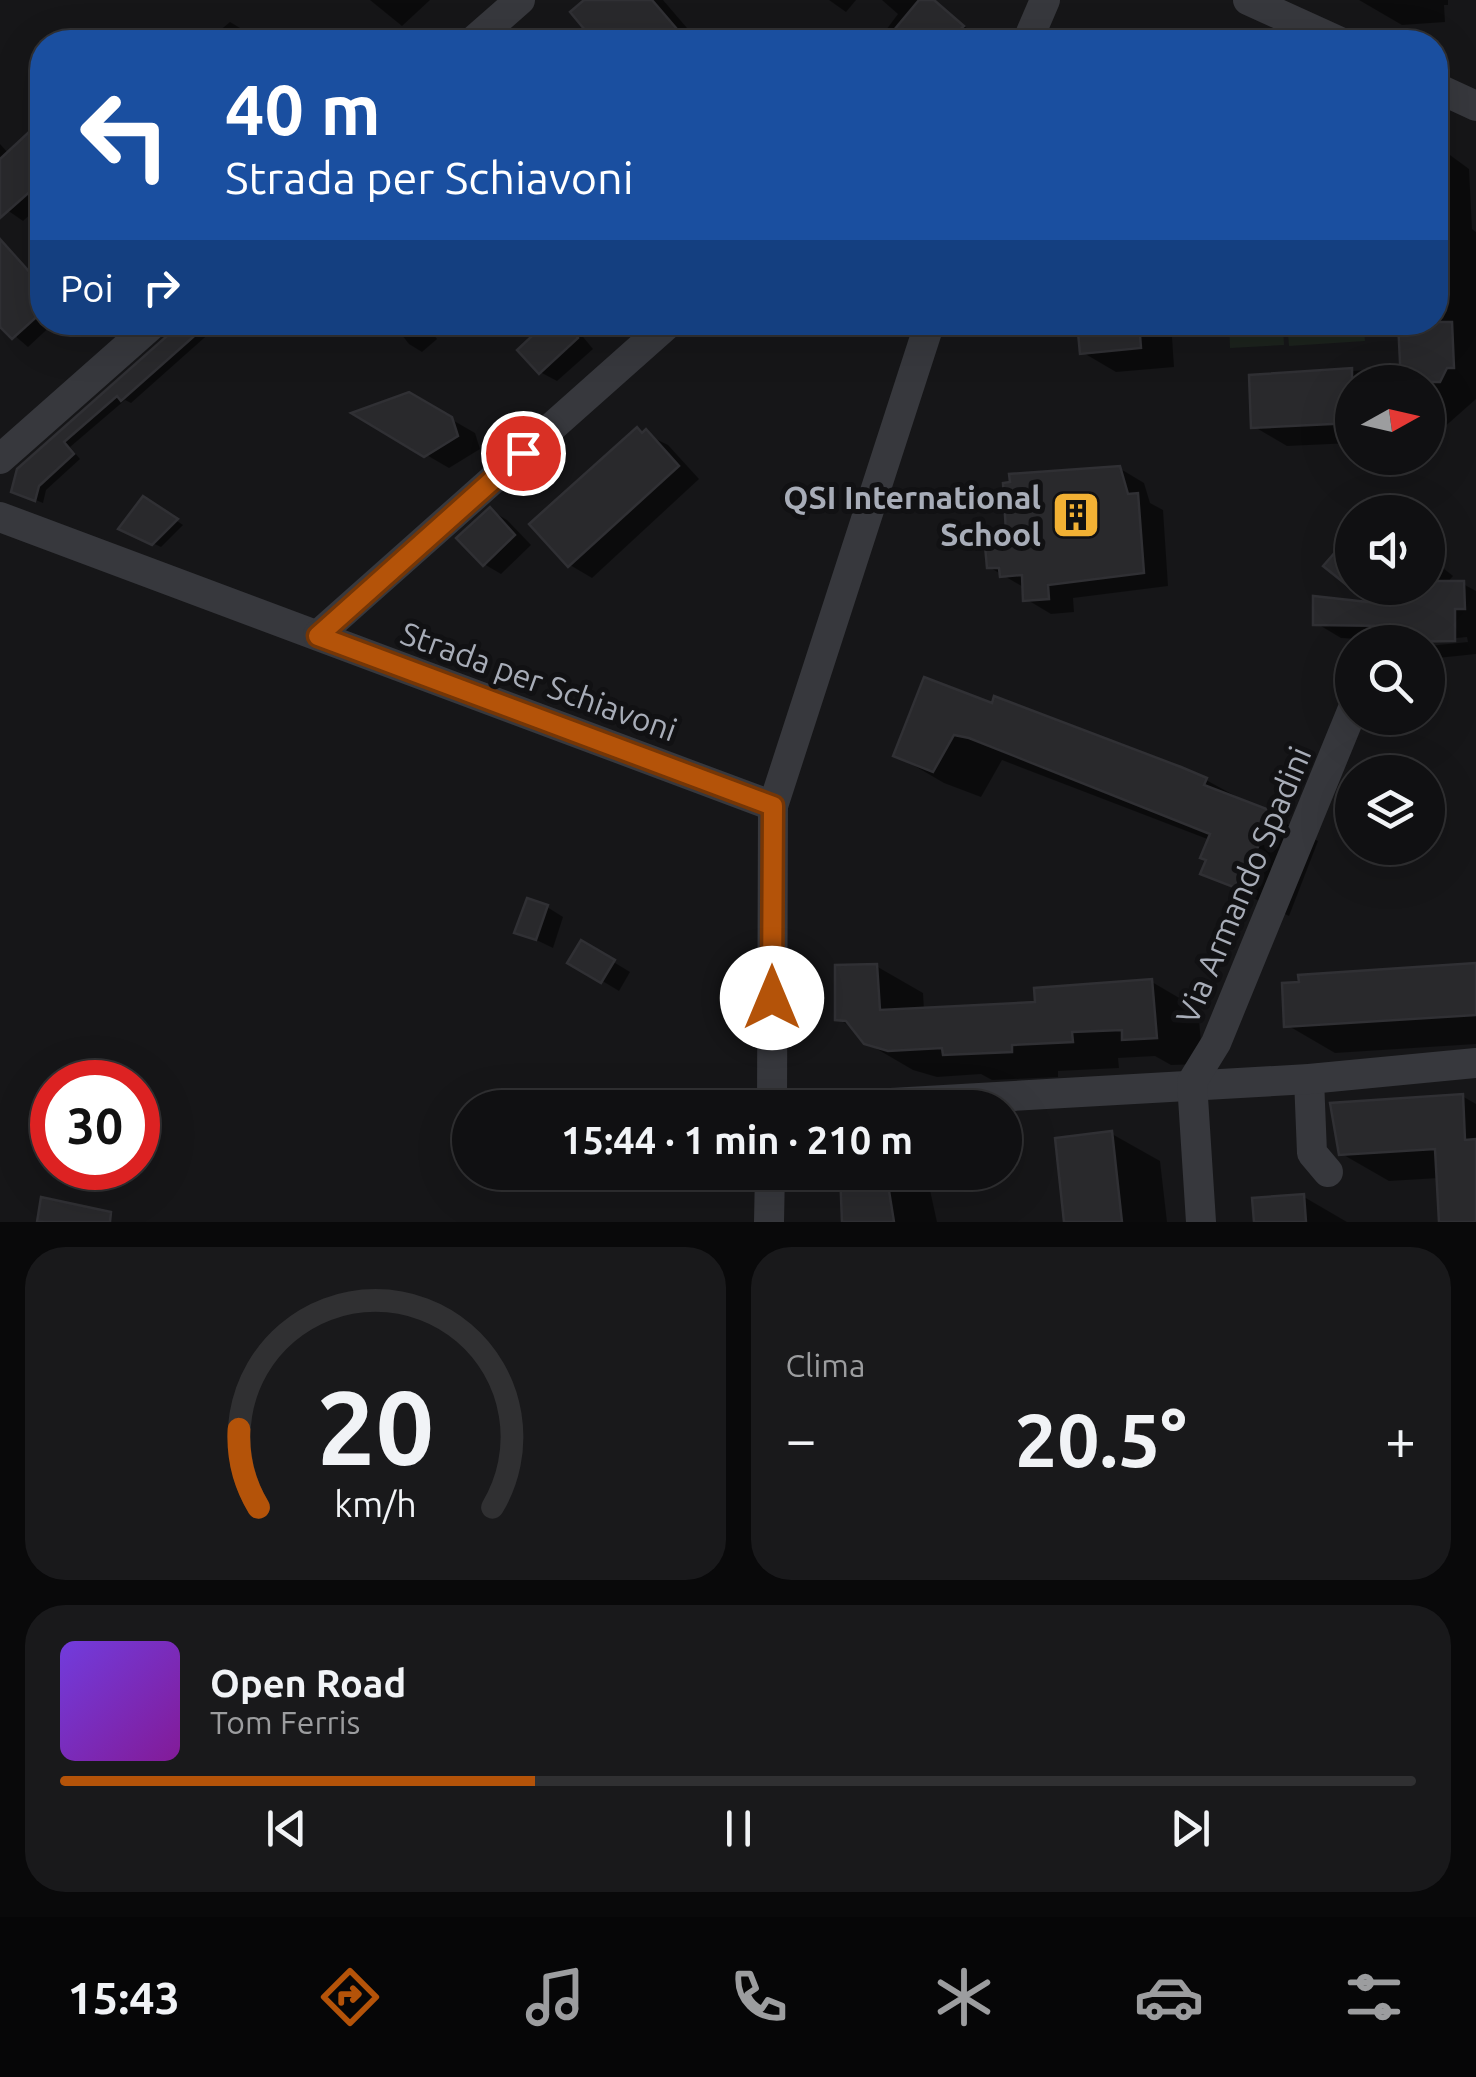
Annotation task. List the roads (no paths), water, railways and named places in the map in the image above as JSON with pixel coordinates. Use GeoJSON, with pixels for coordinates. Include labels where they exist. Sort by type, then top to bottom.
{"type":"FeatureCollection","features":[{"type":"Feature","properties":{"kind":"street"},"geometry":{"type":"LineString","coordinates":[[486,30],[520,0]]}},
{"type":"Feature","properties":{"kind":"street"},"geometry":{"type":"LineString","coordinates":[[1032,30],[1046,0]]}},
{"type":"Feature","properties":{"kind":"street"},"geometry":{"type":"LineString","coordinates":[[1248,0],[1314,30]]}},
{"type":"Feature","properties":{"kind":"street"},"geometry":{"type":"LineString","coordinates":[[1448,93],[1476,106]]}},
{"type":"Feature","properties":{"kind":"street"},"geometry":{"type":"LineString","coordinates":[[0,459],[140,335]]}},
{"type":"Feature","properties":{"kind":"street"},"geometry":{"type":"LineString","coordinates":[[318,636],[655,335]]}},
{"type":"Feature","properties":{"kind":"street"},"geometry":{"type":"LineString","coordinates":[[772,1090],[773,806],[926,335]]}},
{"type":"Feature","properties":{"kind":"street","name":"Strada per Schiavoni"},"geometry":{"type":"LineString","coordinates":[[0,517],[773,806]]}},
{"type":"Feature","properties":{"kind":"street","name":"Via Armando Spadini"},"geometry":{"type":"LineString","coordinates":[[1192,1082],[1216,1043],[1342,735]]}},
{"type":"Feature","properties":{"kind":"street"},"geometry":{"type":"LineString","coordinates":[[1022,1093],[1310,1079],[1476,1063]]}},
{"type":"Feature","properties":{"kind":"street"},"geometry":{"type":"LineString","coordinates":[[1310,1079],[1312,1153],[1328,1172]]}},
{"type":"Feature","properties":{"kind":"street"},"geometry":{"type":"LineString","coordinates":[[1192,1082],[1201,1222]]}},
{"type":"Feature","properties":{"kind":"street"},"geometry":{"type":"LineString","coordinates":[[769,1222],[770,1190]]}},
{"type":"Feature","properties":{"kind":"place","name":"QSI International School"},"geometry":{"type":"Point","coordinates":[1076,515]}}]}
